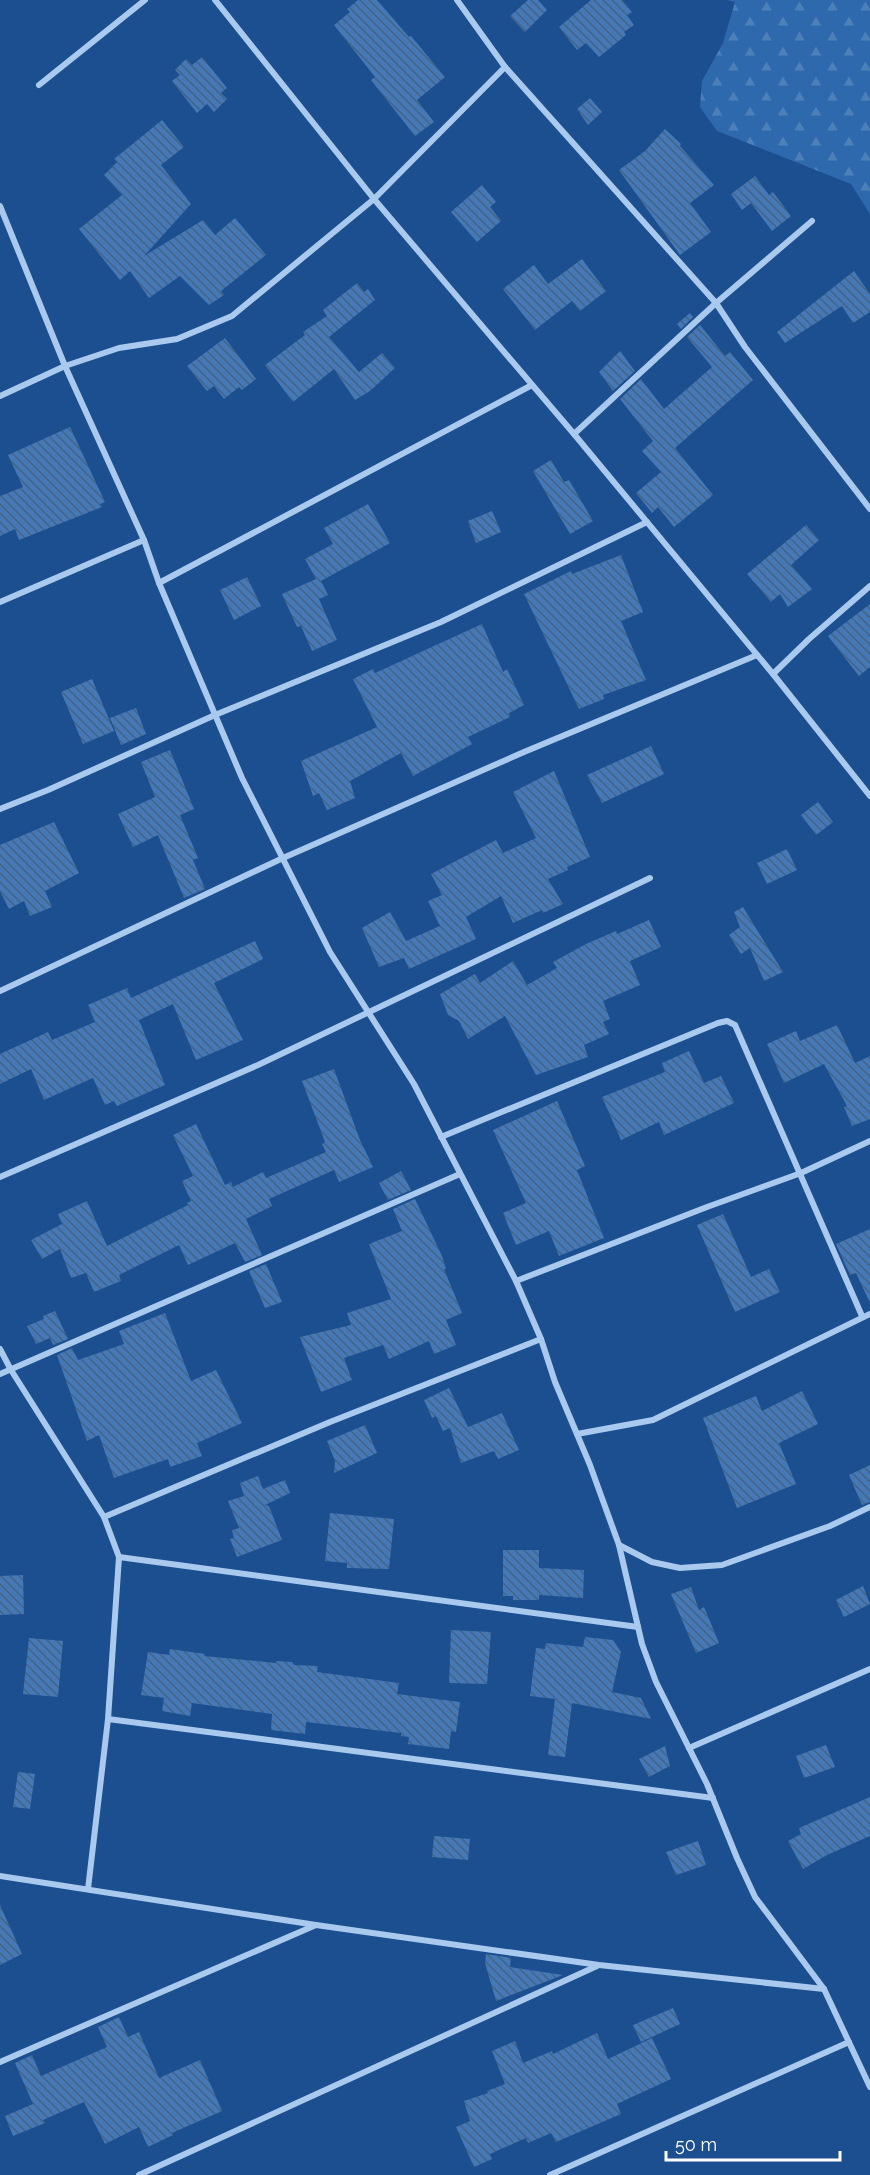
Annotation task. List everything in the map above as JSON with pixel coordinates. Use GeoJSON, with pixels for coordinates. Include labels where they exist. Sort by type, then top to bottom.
{"type":"FeatureCollection","features":[{"type":"Feature","properties":{"kind":"street"},"geometry":{"type":"LineString","coordinates":[[39,85],[145,0]]}},
{"type":"Feature","properties":{"kind":"street"},"geometry":{"type":"LineString","coordinates":[[215,0],[374,199],[574,434],[773,674],[870,796]]}},
{"type":"Feature","properties":{"kind":"street"},"geometry":{"type":"LineString","coordinates":[[457,0],[505,68],[716,303],[745,347],[870,509]]}},
{"type":"Feature","properties":{"kind":"street"},"geometry":{"type":"LineString","coordinates":[[0,396],[65,366],[118,348],[177,339],[232,316],[374,199],[505,68]]}},
{"type":"Feature","properties":{"kind":"street"},"geometry":{"type":"LineString","coordinates":[[0,206],[65,366],[144,540],[159,583],[242,778],[330,952],[414,1084],[516,1281],[541,1339],[555,1382],[619,1545],[642,1644],[656,1682],[713,1798],[755,1897],[824,1989],[870,2087]]}},
{"type":"Feature","properties":{"kind":"street"},"geometry":{"type":"LineString","coordinates":[[574,434],[716,303],[812,221]]}},
{"type":"Feature","properties":{"kind":"street"},"geometry":{"type":"LineString","coordinates":[[159,583],[532,385]]}},
{"type":"Feature","properties":{"kind":"street"},"geometry":{"type":"LineString","coordinates":[[0,809],[48,790],[215,715],[441,622],[647,522]]}},
{"type":"Feature","properties":{"kind":"street"},"geometry":{"type":"LineString","coordinates":[[0,602],[144,540]]}},
{"type":"Feature","properties":{"kind":"street"},"geometry":{"type":"LineString","coordinates":[[773,674],[870,586]]}},
{"type":"Feature","properties":{"kind":"street"},"geometry":{"type":"LineString","coordinates":[[0,991],[283,858],[524,752],[756,655]]}},
{"type":"Feature","properties":{"kind":"street"},"geometry":{"type":"LineString","coordinates":[[0,1177],[258,1065],[650,878]]}},
{"type":"Feature","properties":{"kind":"street"},"geometry":{"type":"LineString","coordinates":[[441,1137],[727,1021],[735,1026],[862,1316]]}},
{"type":"Feature","properties":{"kind":"street"},"geometry":{"type":"LineString","coordinates":[[516,1281],[707,1206],[801,1173],[870,1141]]}},
{"type":"Feature","properties":{"kind":"street"},"geometry":{"type":"LineString","coordinates":[[0,1374],[460,1174]]}},
{"type":"Feature","properties":{"kind":"street"},"geometry":{"type":"LineString","coordinates":[[577,1434],[653,1420],[870,1314]]}},
{"type":"Feature","properties":{"kind":"street"},"geometry":{"type":"LineString","coordinates":[[104,1517],[330,1422],[541,1339]]}},
{"type":"Feature","properties":{"kind":"street"},"geometry":{"type":"LineString","coordinates":[[0,1349],[104,1517],[119,1557],[108,1719],[88,1889]]}},
{"type":"Feature","properties":{"kind":"street"},"geometry":{"type":"LineString","coordinates":[[619,1545],[652,1562],[680,1568],[722,1565],[830,1526],[870,1507]]}},
{"type":"Feature","properties":{"kind":"street"},"geometry":{"type":"LineString","coordinates":[[119,1557],[638,1627]]}},
{"type":"Feature","properties":{"kind":"street"},"geometry":{"type":"LineString","coordinates":[[689,1748],[870,1669]]}},
{"type":"Feature","properties":{"kind":"street"},"geometry":{"type":"LineString","coordinates":[[108,1719],[713,1798]]}},
{"type":"Feature","properties":{"kind":"street"},"geometry":{"type":"LineString","coordinates":[[1,1877],[598,1965],[824,1989]]}},
{"type":"Feature","properties":{"kind":"street"},"geometry":{"type":"LineString","coordinates":[[0,2062],[316,1925]]}},
{"type":"Feature","properties":{"kind":"street"},"geometry":{"type":"LineString","coordinates":[[139,2175],[598,1965]]}},
{"type":"Feature","properties":{"kind":"street"},"geometry":{"type":"LineString","coordinates":[[550,2175],[849,2042]]}},
{"type":"Feature","properties":{"kind":"green space"},"geometry":{"type":"Polygon","coordinates":[[[727,0],[870,0],[870,214],[851,184],[717,131],[700,107],[702,81],[723,43],[735,2],[727,0]]]}},
{"type":"Feature","properties":{"kind":"building"},"geometry":{"type":"Polygon","coordinates":[[[358,0],[377,0],[445,77],[417,100],[434,122],[415,136],[371,80],[375,77],[334,25],[350,12],[347,9],[358,0]]]}},
{"type":"Feature","properties":{"kind":"building"},"geometry":{"type":"Polygon","coordinates":[[[528,0],[538,0],[547,10],[525,32],[510,16],[528,0]]]}},
{"type":"Feature","properties":{"kind":"building"},"geometry":{"type":"Polygon","coordinates":[[[591,0],[622,0],[632,12],[627,15],[634,25],[624,32],[626,35],[599,57],[586,43],[577,50],[559,27],[591,0]]]}},
{"type":"Feature","properties":{"kind":"building"},"geometry":{"type":"Polygon","coordinates":[[[202,57],[227,88],[221,93],[227,99],[214,112],[207,104],[197,113],[172,81],[180,75],[175,70],[186,59],[192,65],[202,57]]]}},
{"type":"Feature","properties":{"kind":"building"},"geometry":{"type":"Polygon","coordinates":[[[590,98],[602,112],[588,125],[577,109],[590,98]]]}},
{"type":"Feature","properties":{"kind":"building"},"geometry":{"type":"Polygon","coordinates":[[[162,120],[184,147],[161,165],[191,204],[144,256],[203,220],[215,235],[235,218],[266,255],[221,291],[224,295],[209,305],[180,276],[149,298],[130,271],[120,280],[79,229],[122,195],[104,175],[117,162],[114,159],[162,120]]]}},
{"type":"Feature","properties":{"kind":"building"},"geometry":{"type":"Polygon","coordinates":[[[665,129],[681,144],[680,146],[714,185],[690,203],[711,232],[680,255],[619,170],[645,151],[665,129]]]}},
{"type":"Feature","properties":{"kind":"building"},"geometry":{"type":"Polygon","coordinates":[[[755,176],[769,195],[773,192],[791,216],[772,231],[751,203],[742,210],[731,194],[755,176]]]}},
{"type":"Feature","properties":{"kind":"building"},"geometry":{"type":"Polygon","coordinates":[[[482,185],[496,202],[490,207],[501,221],[477,242],[451,212],[482,185]]]}},
{"type":"Feature","properties":{"kind":"building"},"geometry":{"type":"Polygon","coordinates":[[[582,259],[606,291],[580,311],[572,301],[535,330],[503,289],[534,265],[548,284],[582,259]]]}},
{"type":"Feature","properties":{"kind":"building"},"geometry":{"type":"Polygon","coordinates":[[[854,271],[870,294],[870,312],[853,323],[842,306],[785,343],[777,332],[854,271]]]}},
{"type":"Feature","properties":{"kind":"building"},"geometry":{"type":"Polygon","coordinates":[[[357,283],[364,292],[368,289],[375,300],[329,337],[359,372],[382,353],[395,368],[370,391],[355,400],[334,369],[293,402],[265,365],[305,335],[303,332],[327,316],[323,310],[357,283]]]}},
{"type":"Feature","properties":{"kind":"building"},"geometry":{"type":"Polygon","coordinates":[[[690,313],[693,317],[681,329],[677,324],[690,313]]]}},
{"type":"Feature","properties":{"kind":"building"},"geometry":{"type":"Polygon","coordinates":[[[700,325],[725,356],[730,352],[753,380],[675,448],[713,495],[674,527],[658,507],[652,513],[636,493],[661,472],[642,451],[653,441],[620,399],[641,379],[664,409],[712,367],[687,337],[700,325]]]}},
{"type":"Feature","properties":{"kind":"building"},"geometry":{"type":"Polygon","coordinates":[[[225,338],[256,379],[242,390],[239,387],[224,399],[214,386],[207,391],[187,366],[225,338]]]}},
{"type":"Feature","properties":{"kind":"building"},"geometry":{"type":"Polygon","coordinates":[[[620,351],[635,371],[613,391],[599,372],[620,351]]]}},
{"type":"Feature","properties":{"kind":"building"},"geometry":{"type":"Polygon","coordinates":[[[70,427],[105,502],[100,504],[102,507],[19,540],[15,529],[0,536],[0,496],[23,487],[8,455],[70,427]]]}},
{"type":"Feature","properties":{"kind":"building"},"geometry":{"type":"Polygon","coordinates":[[[551,460],[564,482],[569,480],[593,521],[570,534],[533,471],[551,460]]]}},
{"type":"Feature","properties":{"kind":"building"},"geometry":{"type":"Polygon","coordinates":[[[368,504],[390,543],[321,581],[328,595],[319,599],[337,640],[312,651],[301,626],[297,627],[282,594],[316,579],[305,559],[333,544],[324,528],[368,504]]]}},
{"type":"Feature","properties":{"kind":"building"},"geometry":{"type":"Polygon","coordinates":[[[492,511],[501,532],[476,543],[468,521],[492,511]]]}},
{"type":"Feature","properties":{"kind":"building"},"geometry":{"type":"Polygon","coordinates":[[[806,525],[819,540],[791,565],[812,589],[788,607],[780,594],[771,602],[747,574],[806,525]]]}},
{"type":"Feature","properties":{"kind":"building"},"geometry":{"type":"Polygon","coordinates":[[[621,555],[643,612],[621,621],[646,680],[603,695],[604,699],[579,709],[524,594],[571,571],[572,574],[621,555]]]}},
{"type":"Feature","properties":{"kind":"building"},"geometry":{"type":"Polygon","coordinates":[[[247,577],[261,606],[234,620],[220,590],[247,577]]]}},
{"type":"Feature","properties":{"kind":"building"},"geometry":{"type":"Polygon","coordinates":[[[870,604],[870,667],[859,676],[828,636],[870,604]]]}},
{"type":"Feature","properties":{"kind":"building"},"geometry":{"type":"Polygon","coordinates":[[[482,624],[503,672],[507,669],[524,705],[509,713],[510,717],[468,737],[472,744],[413,776],[401,753],[350,781],[355,798],[327,810],[319,793],[313,796],[301,761],[377,727],[353,679],[373,669],[375,673],[482,624]]]}},
{"type":"Feature","properties":{"kind":"building"},"geometry":{"type":"Polygon","coordinates":[[[92,679],[114,731],[83,744],[61,692],[92,679]]]}},
{"type":"Feature","properties":{"kind":"building"},"geometry":{"type":"Polygon","coordinates":[[[136,708],[146,734],[121,745],[110,718],[136,708]]]}},
{"type":"Feature","properties":{"kind":"building"},"geometry":{"type":"Polygon","coordinates":[[[651,746],[664,774],[602,803],[587,775],[651,746]]]}},
{"type":"Feature","properties":{"kind":"building"},"geometry":{"type":"Polygon","coordinates":[[[170,750],[194,809],[180,815],[198,858],[193,860],[205,889],[184,898],[158,835],[133,847],[118,814],[155,797],[141,762],[170,750]]]}},
{"type":"Feature","properties":{"kind":"building"},"geometry":{"type":"Polygon","coordinates":[[[554,771],[590,857],[567,867],[568,870],[548,879],[563,904],[543,913],[542,910],[513,923],[501,896],[466,917],[476,939],[409,969],[404,958],[379,967],[362,928],[390,912],[406,941],[440,926],[428,901],[442,895],[431,874],[496,840],[503,853],[536,838],[513,792],[554,771]]]}},
{"type":"Feature","properties":{"kind":"building"},"geometry":{"type":"Polygon","coordinates":[[[818,802],[833,822],[816,835],[801,815],[818,802]]]}},
{"type":"Feature","properties":{"kind":"building"},"geometry":{"type":"Polygon","coordinates":[[[54,822],[79,873],[45,891],[52,907],[30,916],[24,901],[9,909],[0,891],[0,845],[54,822]]]}},
{"type":"Feature","properties":{"kind":"building"},"geometry":{"type":"Polygon","coordinates":[[[787,849],[797,870],[767,884],[757,863],[787,849]]]}},
{"type":"Feature","properties":{"kind":"building"},"geometry":{"type":"Polygon","coordinates":[[[743,907],[783,972],[764,981],[750,948],[741,954],[729,935],[740,927],[734,912],[743,907]]]}},
{"type":"Feature","properties":{"kind":"building"},"geometry":{"type":"Polygon","coordinates":[[[649,920],[661,947],[630,961],[640,985],[603,1001],[610,1019],[603,1022],[609,1034],[584,1045],[588,1057],[536,1075],[505,1016],[468,1039],[459,1021],[448,1015],[440,994],[475,974],[480,983],[513,961],[527,985],[557,968],[553,962],[586,944],[649,920]]]}},
{"type":"Feature","properties":{"kind":"building"},"geometry":{"type":"Polygon","coordinates":[[[255,941],[263,959],[214,983],[243,1040],[196,1060],[173,1004],[139,1020],[165,1085],[117,1106],[114,1101],[105,1105],[93,1078],[44,1100],[31,1069],[0,1084],[0,1054],[48,1032],[52,1040],[95,1022],[88,1005],[127,988],[131,998],[255,941]]]}},
{"type":"Feature","properties":{"kind":"building"},"geometry":{"type":"Polygon","coordinates":[[[837,1025],[855,1063],[870,1056],[870,1119],[852,1126],[844,1107],[847,1106],[824,1064],[784,1083],[767,1044],[796,1031],[800,1041],[837,1025]]]}},
{"type":"Feature","properties":{"kind":"building"},"geometry":{"type":"Polygon","coordinates":[[[689,1051],[704,1083],[721,1076],[734,1103],[664,1135],[659,1122],[621,1140],[602,1097],[665,1072],[662,1063],[689,1051]]]}},
{"type":"Feature","properties":{"kind":"building"},"geometry":{"type":"Polygon","coordinates":[[[334,1069],[360,1140],[373,1167],[339,1182],[334,1170],[269,1199],[272,1206],[246,1219],[262,1255],[245,1262],[235,1243],[188,1265],[179,1245],[119,1275],[121,1281],[94,1292],[86,1273],[71,1278],[60,1249],[42,1259],[31,1240],[62,1224],[58,1214],[87,1201],[107,1246],[188,1205],[187,1203],[191,1201],[182,1181],[193,1176],[173,1135],[196,1124],[225,1185],[231,1182],[233,1187],[263,1172],[266,1178],[326,1152],[322,1144],[325,1142],[302,1081],[334,1069]]]}},
{"type":"Feature","properties":{"kind":"building"},"geometry":{"type":"Polygon","coordinates":[[[557,1101],[585,1166],[577,1170],[604,1238],[559,1256],[549,1231],[516,1245],[503,1213],[526,1203],[493,1130],[557,1101]]]}},
{"type":"Feature","properties":{"kind":"building"},"geometry":{"type":"Polygon","coordinates":[[[401,1171],[411,1190],[388,1200],[379,1183],[401,1171]]]}},
{"type":"Feature","properties":{"kind":"building"},"geometry":{"type":"Polygon","coordinates":[[[415,1199],[442,1256],[446,1269],[444,1269],[462,1313],[446,1320],[456,1345],[434,1354],[429,1341],[389,1359],[383,1345],[344,1358],[352,1380],[321,1392],[300,1337],[351,1325],[347,1313],[391,1299],[369,1244],[402,1231],[393,1209],[415,1199]]]}},
{"type":"Feature","properties":{"kind":"building"},"geometry":{"type":"Polygon","coordinates":[[[723,1214],[751,1277],[769,1269],[780,1292],[735,1312],[697,1225],[723,1214]]]}},
{"type":"Feature","properties":{"kind":"building"},"geometry":{"type":"Polygon","coordinates":[[[870,1229],[870,1303],[856,1273],[850,1275],[836,1244],[870,1229]]]}},
{"type":"Feature","properties":{"kind":"building"},"geometry":{"type":"Polygon","coordinates":[[[266,1264],[282,1302],[265,1308],[249,1271],[266,1264]]]}},
{"type":"Feature","properties":{"kind":"building"},"geometry":{"type":"Polygon","coordinates":[[[55,1311],[68,1339],[53,1345],[50,1338],[36,1344],[27,1326],[44,1319],[43,1316],[55,1311]]]}},
{"type":"Feature","properties":{"kind":"building"},"geometry":{"type":"Polygon","coordinates":[[[165,1313],[191,1381],[216,1370],[242,1423],[197,1443],[202,1456],[170,1467],[168,1459],[114,1478],[99,1435],[87,1441],[57,1355],[72,1348],[78,1360],[124,1344],[119,1331],[165,1313]]]}},
{"type":"Feature","properties":{"kind":"building"},"geometry":{"type":"Polygon","coordinates":[[[449,1388],[468,1427],[502,1413],[519,1450],[498,1459],[494,1451],[461,1463],[450,1428],[443,1431],[436,1416],[432,1418],[424,1400],[449,1388]]]}},
{"type":"Feature","properties":{"kind":"building"},"geometry":{"type":"Polygon","coordinates":[[[802,1391],[818,1424],[779,1443],[796,1484],[737,1508],[703,1418],[756,1396],[762,1411],[802,1391]]]}},
{"type":"Feature","properties":{"kind":"building"},"geometry":{"type":"Polygon","coordinates":[[[365,1425],[377,1453],[334,1473],[335,1461],[327,1441],[365,1425]]]}},
{"type":"Feature","properties":{"kind":"building"},"geometry":{"type":"Polygon","coordinates":[[[870,1465],[870,1502],[862,1505],[849,1475],[870,1465]]]}},
{"type":"Feature","properties":{"kind":"building"},"geometry":{"type":"Polygon","coordinates":[[[258,1476],[263,1489],[285,1480],[290,1493],[265,1505],[269,1506],[282,1540],[237,1557],[230,1539],[234,1538],[232,1530],[239,1528],[228,1501],[244,1496],[240,1483],[258,1476]]]}},
{"type":"Feature","properties":{"kind":"building"},"geometry":{"type":"Polygon","coordinates":[[[330,1513],[394,1519],[389,1569],[347,1568],[347,1563],[325,1561],[330,1513]]]}},
{"type":"Feature","properties":{"kind":"building"},"geometry":{"type":"Polygon","coordinates":[[[503,1550],[539,1550],[539,1568],[584,1570],[583,1598],[539,1595],[539,1600],[513,1600],[513,1596],[503,1596],[503,1550]]]}},
{"type":"Feature","properties":{"kind":"building"},"geometry":{"type":"Polygon","coordinates":[[[23,1575],[24,1614],[0,1615],[0,1576],[23,1575]]]}},
{"type":"Feature","properties":{"kind":"building"},"geometry":{"type":"Polygon","coordinates":[[[863,1586],[870,1604],[844,1617],[836,1600],[863,1586]]]}},
{"type":"Feature","properties":{"kind":"building"},"geometry":{"type":"Polygon","coordinates":[[[691,1587],[699,1610],[704,1607],[719,1643],[696,1653],[671,1594],[691,1587]]]}},
{"type":"Feature","properties":{"kind":"building"},"geometry":{"type":"Polygon","coordinates":[[[451,1630],[491,1632],[487,1684],[449,1683],[451,1630]]]}},
{"type":"Feature","properties":{"kind":"building"},"geometry":{"type":"Polygon","coordinates":[[[585,1637],[613,1640],[621,1652],[612,1692],[641,1698],[651,1719],[572,1703],[565,1757],[548,1755],[555,1699],[530,1696],[536,1648],[545,1649],[546,1643],[583,1647],[585,1637]]]}},
{"type":"Feature","properties":{"kind":"building"},"geometry":{"type":"Polygon","coordinates":[[[29,1638],[63,1641],[58,1697],[23,1694],[29,1638]]]}},
{"type":"Feature","properties":{"kind":"building"},"geometry":{"type":"Polygon","coordinates":[[[170,1649],[205,1654],[204,1656],[276,1663],[276,1661],[292,1662],[294,1665],[318,1666],[317,1672],[399,1683],[397,1694],[460,1702],[456,1732],[451,1731],[449,1749],[408,1744],[409,1737],[401,1736],[401,1733],[306,1722],[305,1734],[271,1730],[272,1714],[192,1703],[190,1716],[162,1711],[164,1698],[141,1695],[148,1652],[169,1655],[170,1649]]]}},
{"type":"Feature","properties":{"kind":"building"},"geometry":{"type":"Polygon","coordinates":[[[826,1745],[835,1767],[804,1778],[796,1756],[826,1745]]]}},
{"type":"Feature","properties":{"kind":"building"},"geometry":{"type":"Polygon","coordinates":[[[665,1746],[670,1766],[649,1777],[639,1759],[665,1746]]]}},
{"type":"Feature","properties":{"kind":"building"},"geometry":{"type":"Polygon","coordinates":[[[18,1772],[35,1774],[30,1809],[13,1807],[18,1772]]]}},
{"type":"Feature","properties":{"kind":"building"},"geometry":{"type":"Polygon","coordinates":[[[870,1797],[870,1836],[827,1855],[803,1869],[788,1841],[801,1834],[799,1828],[870,1797]]]}},
{"type":"Feature","properties":{"kind":"building"},"geometry":{"type":"Polygon","coordinates":[[[434,1836],[470,1839],[468,1860],[432,1857],[434,1836]]]}},
{"type":"Feature","properties":{"kind":"building"},"geometry":{"type":"Polygon","coordinates":[[[698,1841],[706,1865],[676,1875],[666,1852],[698,1841]]]}},
{"type":"Feature","properties":{"kind":"building"},"geometry":{"type":"Polygon","coordinates":[[[0,1905],[22,1954],[0,1965],[0,1905]]]}},
{"type":"Feature","properties":{"kind":"building"},"geometry":{"type":"Polygon","coordinates":[[[486,1954],[511,1958],[510,1967],[563,1975],[496,2001],[485,1963],[486,1954]]]}},
{"type":"Feature","properties":{"kind":"building"},"geometry":{"type":"Polygon","coordinates":[[[673,2008],[680,2024],[641,2042],[633,2025],[673,2008]]]}},
{"type":"Feature","properties":{"kind":"building"},"geometry":{"type":"Polygon","coordinates":[[[119,2017],[128,2037],[139,2032],[159,2078],[200,2060],[222,2111],[172,2133],[173,2135],[148,2147],[139,2127],[105,2144],[84,2102],[43,2120],[45,2123],[13,2136],[5,2116],[33,2104],[15,2063],[32,2055],[41,2076],[107,2047],[98,2027],[119,2017]]]}},
{"type":"Feature","properties":{"kind":"building"},"geometry":{"type":"Polygon","coordinates":[[[597,2033],[608,2059],[652,2038],[671,2079],[617,2104],[621,2114],[556,2142],[551,2133],[528,2143],[526,2138],[490,2154],[492,2159],[474,2167],[456,2127],[470,2121],[464,2101],[488,2093],[487,2091],[505,2084],[492,2051],[515,2041],[523,2063],[552,2051],[553,2054],[597,2033]]]}}]}
